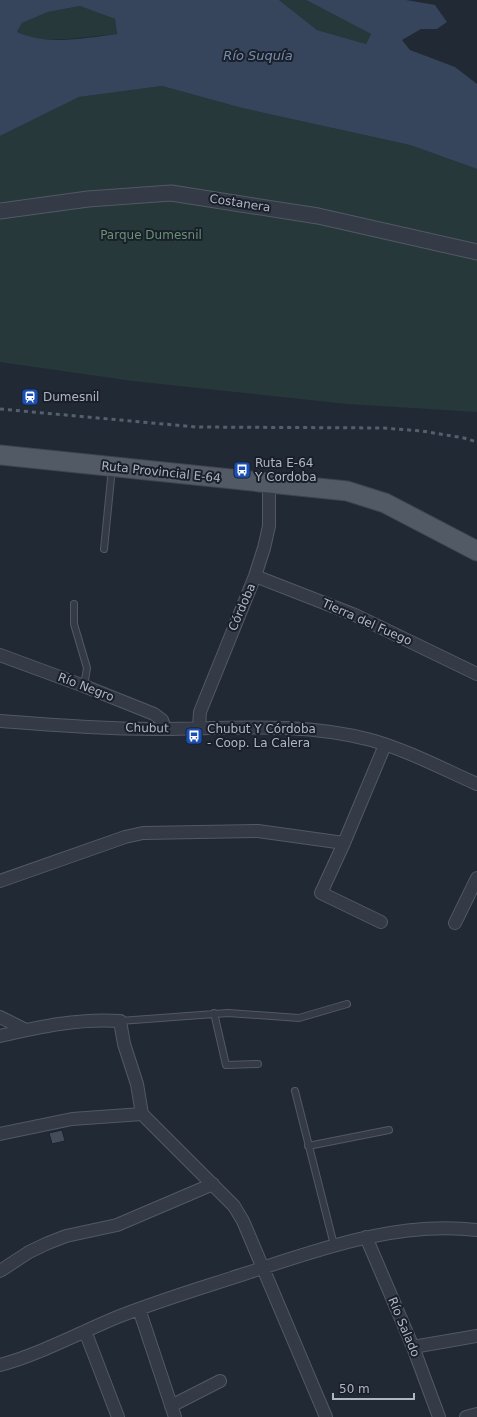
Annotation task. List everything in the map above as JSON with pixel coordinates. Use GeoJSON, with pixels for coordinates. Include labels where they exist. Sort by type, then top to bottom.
{"type":"FeatureCollection","features":[{"type":"Feature","properties":{"kind":"main road","name":"Ruta Provincial E-64"},"geometry":{"type":"LineString","coordinates":[[0,455],[347,491],[368,496],[407,513],[477,551]]}},
{"type":"Feature","properties":{"kind":"street","name":"Costanera"},"geometry":{"type":"LineString","coordinates":[[0,211],[88,199],[171,193],[318,216],[477,252]]}},
{"type":"Feature","properties":{"kind":"street","name":"Córdoba"},"geometry":{"type":"LineString","coordinates":[[199,727],[200,712],[255,576],[267,536],[269,482]]}},
{"type":"Feature","properties":{"kind":"street","name":"Tierra del Fuego"},"geometry":{"type":"LineString","coordinates":[[255,576],[367,620],[477,674]]}},
{"type":"Feature","properties":{"kind":"street","name":"Río Negro"},"geometry":{"type":"LineString","coordinates":[[0,655],[154,714],[162,720],[166,728]]}},
{"type":"Feature","properties":{"kind":"street","name":"Chubut"},"geometry":{"type":"LineString","coordinates":[[0,721],[96,726],[166,728],[263,727],[304,730],[355,737],[385,745],[477,784]]}},
{"type":"Feature","properties":{"kind":"street"},"geometry":{"type":"LineString","coordinates":[[381,922],[321,893],[344,843],[385,745]]}},
{"type":"Feature","properties":{"kind":"street"},"geometry":{"type":"LineString","coordinates":[[0,881],[125,837],[143,833],[258,831],[344,843]]}},
{"type":"Feature","properties":{"kind":"street"},"geometry":{"type":"LineString","coordinates":[[455,923],[477,878]]}},
{"type":"Feature","properties":{"kind":"street"},"geometry":{"type":"LineString","coordinates":[[0,1017],[26,1030]]}},
{"type":"Feature","properties":{"kind":"street"},"geometry":{"type":"LineString","coordinates":[[0,1036],[26,1030],[83,1021],[120,1021],[124,1044],[137,1084],[142,1114],[234,1206],[243,1222],[326,1417]]}},
{"type":"Feature","properties":{"kind":"street"},"geometry":{"type":"LineString","coordinates":[[0,1134],[72,1119],[142,1114]]}},
{"type":"Feature","properties":{"kind":"street"},"geometry":{"type":"LineString","coordinates":[[0,1271],[29,1252],[48,1243],[66,1236],[117,1225],[213,1184]]}},
{"type":"Feature","properties":{"kind":"street"},"geometry":{"type":"LineString","coordinates":[[0,1365],[32,1355],[139,1309],[334,1245],[399,1230],[438,1227],[477,1230]]}},
{"type":"Feature","properties":{"kind":"street","name":"Río Salado"},"geometry":{"type":"LineString","coordinates":[[366,1237],[413,1347],[439,1417]]}},
{"type":"Feature","properties":{"kind":"street"},"geometry":{"type":"LineString","coordinates":[[139,1309],[173,1412],[220,1381]]}},
{"type":"Feature","properties":{"kind":"street"},"geometry":{"type":"LineString","coordinates":[[85,1331],[118,1417]]}},
{"type":"Feature","properties":{"kind":"street"},"geometry":{"type":"LineString","coordinates":[[413,1347],[477,1336]]}},
{"type":"Feature","properties":{"kind":"street"},"geometry":{"type":"LineString","coordinates":[[466,1417],[477,1414]]}},
{"type":"Feature","properties":{"kind":"lane"},"geometry":{"type":"LineString","coordinates":[[104,549],[112,467]]}},
{"type":"Feature","properties":{"kind":"lane"},"geometry":{"type":"LineString","coordinates":[[74,604],[74,624],[87,668],[84,686]]}},
{"type":"Feature","properties":{"kind":"lane"},"geometry":{"type":"LineString","coordinates":[[120,1021],[214,1014],[300,1018],[347,1004]]}},
{"type":"Feature","properties":{"kind":"lane"},"geometry":{"type":"LineString","coordinates":[[214,1014],[226,1065],[258,1064]]}},
{"type":"Feature","properties":{"kind":"lane"},"geometry":{"type":"LineString","coordinates":[[295,1091],[334,1245]]}},
{"type":"Feature","properties":{"kind":"lane"},"geometry":{"type":"LineString","coordinates":[[308,1146],[389,1130]]}},
{"type":"Feature","properties":{"kind":"green space"},"geometry":{"type":"Polygon","coordinates":[[[279,0],[306,0],[371,34],[366,44],[317,30],[279,0]]]}},
{"type":"Feature","properties":{"kind":"green space"},"geometry":{"type":"Polygon","coordinates":[[[80,6],[115,19],[117,34],[67,39],[33,39],[17,32],[22,23],[48,12],[80,6]]]}},
{"type":"Feature","properties":{"kind":"green space","name":"Parque Dumesnil"},"geometry":{"type":"Polygon","coordinates":[[[162,86],[242,108],[410,145],[477,169],[477,412],[347,404],[133,381],[0,362],[0,136],[79,97],[162,86]]]}},
{"type":"Feature","properties":{"kind":"water","name":"Río Suquía"},"geometry":{"type":"Polygon","coordinates":[[[0,0],[279,0],[317,30],[366,44],[371,34],[306,0],[406,0],[435,5],[447,22],[437,29],[421,29],[402,40],[410,50],[455,67],[477,84],[477,169],[410,145],[242,108],[162,86],[79,97],[0,136],[0,0]],[[80,6],[48,12],[22,23],[17,32],[41,39],[53,40],[66,40],[117,34],[115,19],[80,6]]]}},
{"type":"Feature","properties":{"kind":"building"},"geometry":{"type":"Polygon","coordinates":[[[62,1130],[65,1141],[52,1144],[49,1133],[62,1130]]]}},
{"type":"Feature","properties":{"kind":"railway"},"geometry":{"type":"LineString","coordinates":[[0,409],[196,427],[383,428],[422,431],[464,438],[477,442]]}},
{"type":"Feature","properties":{"kind":"place","name":"Dumesnil"},"geometry":{"type":"Point","coordinates":[30,397]}},
{"type":"Feature","properties":{"kind":"place","name":"Ruta E-64 Y Cordoba"},"geometry":{"type":"Point","coordinates":[242,470]}},
{"type":"Feature","properties":{"kind":"place","name":"Chubut Y Córdoba - Coop. La Calera"},"geometry":{"type":"Point","coordinates":[194,736]}}]}
